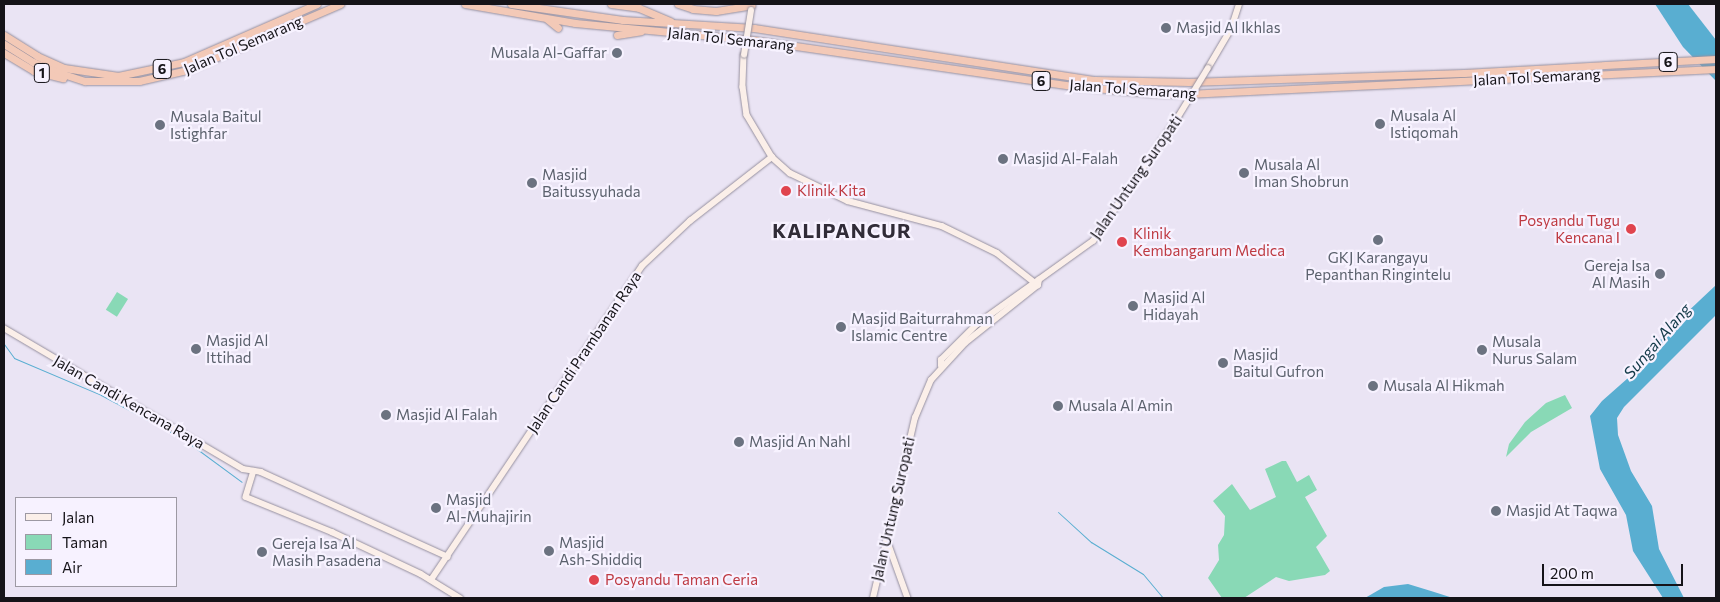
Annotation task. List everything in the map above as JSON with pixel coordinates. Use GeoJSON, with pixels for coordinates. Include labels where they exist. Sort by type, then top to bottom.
{"type":"FeatureCollection","features":[{"type":"Feature","properties":{"kind":"highway","name":"Jalan Tol Semarang"},"geometry":{"type":"LineString","coordinates":[[4,34],[37,56],[64,68],[118,76],[184,62],[317,4]]}},
{"type":"Feature","properties":{"kind":"highway","name":"Jalan Tol Semarang"},"geometry":{"type":"LineString","coordinates":[[4,44],[33,62],[85,81],[139,82],[187,70],[340,4]]}},
{"type":"Feature","properties":{"kind":"highway","name":"Jalan Tol Semarang"},"geometry":{"type":"LineString","coordinates":[[465,4],[547,19],[754,40],[1073,86],[1150,93],[1196,94],[1716,70]]}},
{"type":"Feature","properties":{"kind":"highway","name":"Jalan Tol Semarang"},"geometry":{"type":"LineString","coordinates":[[511,4],[582,16],[754,28],[1094,80],[1148,82],[1464,73],[1716,59]]}},
{"type":"Feature","properties":{"kind":"highway"},"geometry":{"type":"LineString","coordinates":[[611,4],[639,8],[677,24]]}},
{"type":"Feature","properties":{"kind":"highway"},"geometry":{"type":"LineString","coordinates":[[678,4],[693,9],[716,11],[751,6]]}},
{"type":"Feature","properties":{"kind":"highway"},"geometry":{"type":"LineString","coordinates":[[547,19],[558,28]]}},
{"type":"Feature","properties":{"kind":"highway"},"geometry":{"type":"LineString","coordinates":[[617,35],[643,30]]}},
{"type":"Feature","properties":{"kind":"highway","name":"1"},"geometry":{"type":"LineString","coordinates":[[4,53],[34,70],[85,81]]}},
{"type":"Feature","properties":{"kind":"street","name":"Jalan Untung Suropati"},"geometry":{"type":"LineString","coordinates":[[872,598],[915,418],[931,380],[941,366],[941,360],[959,340],[1093,241],[1178,116],[1208,68],[1231,29],[1238,4]]}},
{"type":"Feature","properties":{"kind":"street"},"geometry":{"type":"LineString","coordinates":[[751,6],[744,55],[743,98],[748,115],[772,157],[790,174],[832,194],[942,226],[997,253],[1038,282]]}},
{"type":"Feature","properties":{"kind":"street","name":"Jalan Candi Prambanan Raya"},"geometry":{"type":"LineString","coordinates":[[431,580],[448,558],[642,266],[690,220],[772,157]]}},
{"type":"Feature","properties":{"kind":"street","name":"Jalan Candi Kencana Raya"},"geometry":{"type":"LineString","coordinates":[[4,328],[238,466],[448,558]]}},
{"type":"Feature","properties":{"kind":"street"},"geometry":{"type":"LineString","coordinates":[[254,472],[246,497],[332,532],[431,580],[460,598]]}},
{"type":"Feature","properties":{"kind":"street"},"geometry":{"type":"LineString","coordinates":[[886,535],[908,598]]}},
{"type":"Feature","properties":{"kind":"green space"},"geometry":{"type":"Polygon","coordinates":[[[117,292],[128,299],[117,317],[106,310],[117,292]]]}},
{"type":"Feature","properties":{"kind":"green space"},"geometry":{"type":"Polygon","coordinates":[[[1565,395],[1572,408],[1531,432],[1506,457],[1509,444],[1525,422],[1546,403],[1565,395]]]}},
{"type":"Feature","properties":{"kind":"green space"},"geometry":{"type":"Polygon","coordinates":[[[1286,461],[1297,482],[1309,475],[1317,490],[1305,497],[1327,536],[1316,547],[1330,571],[1325,575],[1289,581],[1276,577],[1244,598],[1222,598],[1208,578],[1219,560],[1218,545],[1224,535],[1225,516],[1213,501],[1232,484],[1250,510],[1276,497],[1265,469],[1286,461]]]}},
{"type":"Feature","properties":{"kind":"water"},"geometry":{"type":"Polygon","coordinates":[[[1655,4],[1688,4],[1716,40],[1716,81],[1683,47],[1655,4]]]}},
{"type":"Feature","properties":{"kind":"water"},"geometry":{"type":"Polygon","coordinates":[[[1716,285],[1716,315],[1624,407],[1617,418],[1618,435],[1631,471],[1652,506],[1659,549],[1684,598],[1663,598],[1633,551],[1626,515],[1600,469],[1590,416],[1602,401],[1645,363],[1665,333],[1716,285]]]}},
{"type":"Feature","properties":{"kind":"water"},"geometry":{"type":"Polygon","coordinates":[[[1408,584],[1453,598],[1365,598],[1384,587],[1408,584]]]}},
{"type":"Feature","properties":{"kind":"waterway"},"geometry":{"type":"LineString","coordinates":[[4,344],[14,358],[101,395],[182,438],[242,482]]}},
{"type":"Feature","properties":{"kind":"waterway"},"geometry":{"type":"LineString","coordinates":[[1058,512],[1091,542],[1143,574],[1163,598]]}},
{"type":"Feature","properties":{"kind":"place","name":"Masjid Al Ikhlas"},"geometry":{"type":"Point","coordinates":[1166,28]}},
{"type":"Feature","properties":{"kind":"place","name":"Musala Al-Gaffar"},"geometry":{"type":"Point","coordinates":[617,53]}},
{"type":"Feature","properties":{"kind":"place","name":"Musala Al Istiqomah"},"geometry":{"type":"Point","coordinates":[1380,124]}},
{"type":"Feature","properties":{"kind":"place","name":"Musala Baitul Istighfar"},"geometry":{"type":"Point","coordinates":[160,125]}},
{"type":"Feature","properties":{"kind":"place","name":"Masjid Al-Falah"},"geometry":{"type":"Point","coordinates":[1003,159]}},
{"type":"Feature","properties":{"kind":"place","name":"Musala Al Iman Shobrun"},"geometry":{"type":"Point","coordinates":[1244,173]}},
{"type":"Feature","properties":{"kind":"place","name":"Masjid Baitussyuhada"},"geometry":{"type":"Point","coordinates":[532,183]}},
{"type":"Feature","properties":{"kind":"place","name":"Klinik Kita"},"geometry":{"type":"Point","coordinates":[786,191]}},
{"type":"Feature","properties":{"kind":"place","name":"Posyandu Tugu Kencana I"},"geometry":{"type":"Point","coordinates":[1631,229]}},
{"type":"Feature","properties":{"kind":"place","name":"GKJ Karangayu Pepanthan Ringintelu"},"geometry":{"type":"Point","coordinates":[1378,240]}},
{"type":"Feature","properties":{"kind":"place","name":"Klinik Kembangarum Medica"},"geometry":{"type":"Point","coordinates":[1122,242]}},
{"type":"Feature","properties":{"kind":"place","name":"Gereja Isa Al Masih"},"geometry":{"type":"Point","coordinates":[1660,274]}},
{"type":"Feature","properties":{"kind":"place","name":"Masjid Al Hidayah"},"geometry":{"type":"Point","coordinates":[1133,306]}},
{"type":"Feature","properties":{"kind":"place","name":"Masjid Baiturrahman Islamic Centre"},"geometry":{"type":"Point","coordinates":[841,327]}},
{"type":"Feature","properties":{"kind":"place","name":"Masjid Al Ittihad"},"geometry":{"type":"Point","coordinates":[196,349]}},
{"type":"Feature","properties":{"kind":"place","name":"Musala Nurus Salam"},"geometry":{"type":"Point","coordinates":[1482,350]}},
{"type":"Feature","properties":{"kind":"place","name":"Masjid Baitul Gufron"},"geometry":{"type":"Point","coordinates":[1223,363]}},
{"type":"Feature","properties":{"kind":"place","name":"Musala Al Hikmah"},"geometry":{"type":"Point","coordinates":[1373,386]}},
{"type":"Feature","properties":{"kind":"place","name":"Musala Al Amin"},"geometry":{"type":"Point","coordinates":[1058,406]}},
{"type":"Feature","properties":{"kind":"place","name":"Masjid Al Falah"},"geometry":{"type":"Point","coordinates":[386,415]}},
{"type":"Feature","properties":{"kind":"place","name":"Masjid An Nahl"},"geometry":{"type":"Point","coordinates":[739,442]}},
{"type":"Feature","properties":{"kind":"place","name":"Masjid Al-Muhajirin"},"geometry":{"type":"Point","coordinates":[436,508]}},
{"type":"Feature","properties":{"kind":"place","name":"Masjid At Taqwa"},"geometry":{"type":"Point","coordinates":[1496,511]}},
{"type":"Feature","properties":{"kind":"place","name":"Masjid Ash-Shiddiq"},"geometry":{"type":"Point","coordinates":[549,551]}},
{"type":"Feature","properties":{"kind":"place","name":"Gereja Isa Al Masih Pasadena"},"geometry":{"type":"Point","coordinates":[262,552]}},
{"type":"Feature","properties":{"kind":"place","name":"Posyandu Taman Ceria"},"geometry":{"type":"Point","coordinates":[594,580]}},
{"type":"Feature","properties":{"kind":"district","name":"KALIPANCUR"},"geometry":{"type":"Point","coordinates":[842,230]}},
{"type":"Feature","properties":{"kind":"water label","name":"Sungai Alang"},"geometry":{"type":"Point","coordinates":[1657,341]}}]}
